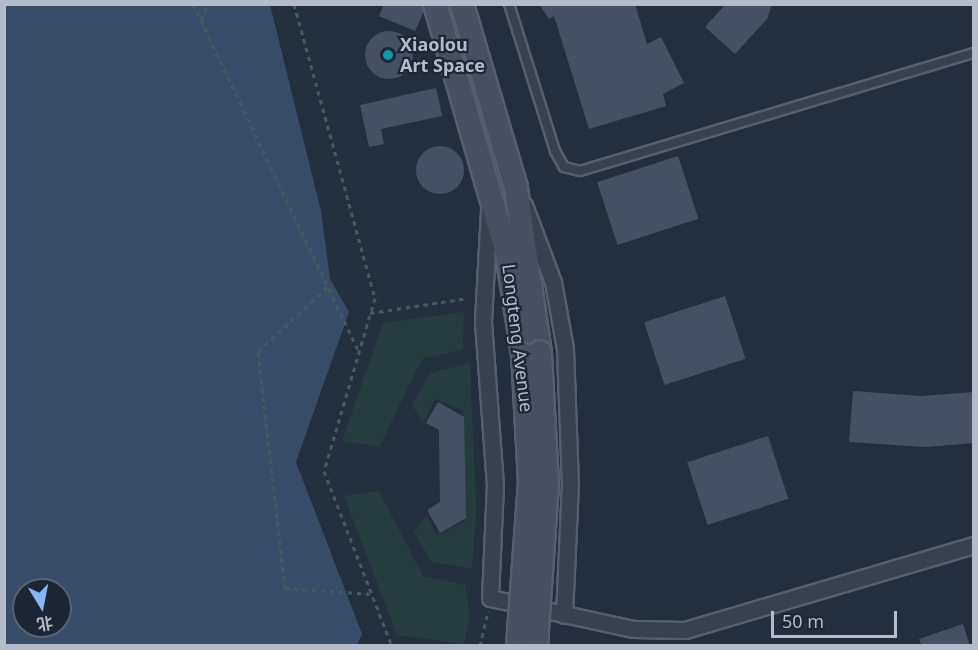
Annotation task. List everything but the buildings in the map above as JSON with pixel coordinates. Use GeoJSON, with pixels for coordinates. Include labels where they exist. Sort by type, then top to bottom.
{"type":"FeatureCollection","features":[{"type":"Feature","properties":{"kind":"main road","name":"Longteng Avenue"},"geometry":{"type":"LineString","coordinates":[[435,4],[490,194],[532,353],[530,483],[518,645]]}},
{"type":"Feature","properties":{"kind":"main road","name":"Longteng Avenue"},"geometry":{"type":"LineString","coordinates":[[462,4],[516,188],[547,483],[536,645]]}},
{"type":"Feature","properties":{"kind":"street"},"geometry":{"type":"LineString","coordinates":[[516,188],[550,271],[565,349],[570,483],[564,615]]}},
{"type":"Feature","properties":{"kind":"street"},"geometry":{"type":"LineString","coordinates":[[490,194],[483,322],[494,451],[490,598],[641,630],[685,630],[974,545]]}},
{"type":"Feature","properties":{"kind":"lane"},"geometry":{"type":"LineString","coordinates":[[509,4],[555,151],[564,166],[580,171],[974,53]]}},
{"type":"Feature","properties":{"kind":"path"},"geometry":{"type":"LineString","coordinates":[[193,4],[359,352]]}},
{"type":"Feature","properties":{"kind":"path"},"geometry":{"type":"LineString","coordinates":[[201,20],[208,4]]}},
{"type":"Feature","properties":{"kind":"path"},"geometry":{"type":"LineString","coordinates":[[294,4],[375,297],[324,471],[392,645]]}},
{"type":"Feature","properties":{"kind":"path"},"geometry":{"type":"LineString","coordinates":[[327,287],[258,352],[285,588],[372,594]]}},
{"type":"Feature","properties":{"kind":"path"},"geometry":{"type":"LineString","coordinates":[[370,313],[467,297]]}},
{"type":"Feature","properties":{"kind":"path"},"geometry":{"type":"LineString","coordinates":[[480,645],[490,598]]}},
{"type":"Feature","properties":{"kind":"green space"},"geometry":{"type":"Polygon","coordinates":[[[464,312],[463,349],[422,359],[379,447],[342,441],[383,323],[464,312]]]}},
{"type":"Feature","properties":{"kind":"green space"},"geometry":{"type":"Polygon","coordinates":[[[470,363],[476,511],[472,569],[432,562],[414,532],[427,515],[437,535],[465,521],[463,411],[435,399],[423,423],[412,405],[430,373],[470,363]]]}},
{"type":"Feature","properties":{"kind":"green space"},"geometry":{"type":"Polygon","coordinates":[[[379,491],[423,576],[465,585],[470,616],[464,644],[397,635],[344,496],[379,491]]]}},
{"type":"Feature","properties":{"kind":"water"},"geometry":{"type":"Polygon","coordinates":[[[4,5],[270,5],[321,211],[330,279],[349,312],[296,462],[362,634],[357,645],[5,645],[4,5]]]}},
{"type":"Feature","properties":{"kind":"place","name":"Xiaolou Art Space"},"geometry":{"type":"Point","coordinates":[388,55]}}]}
